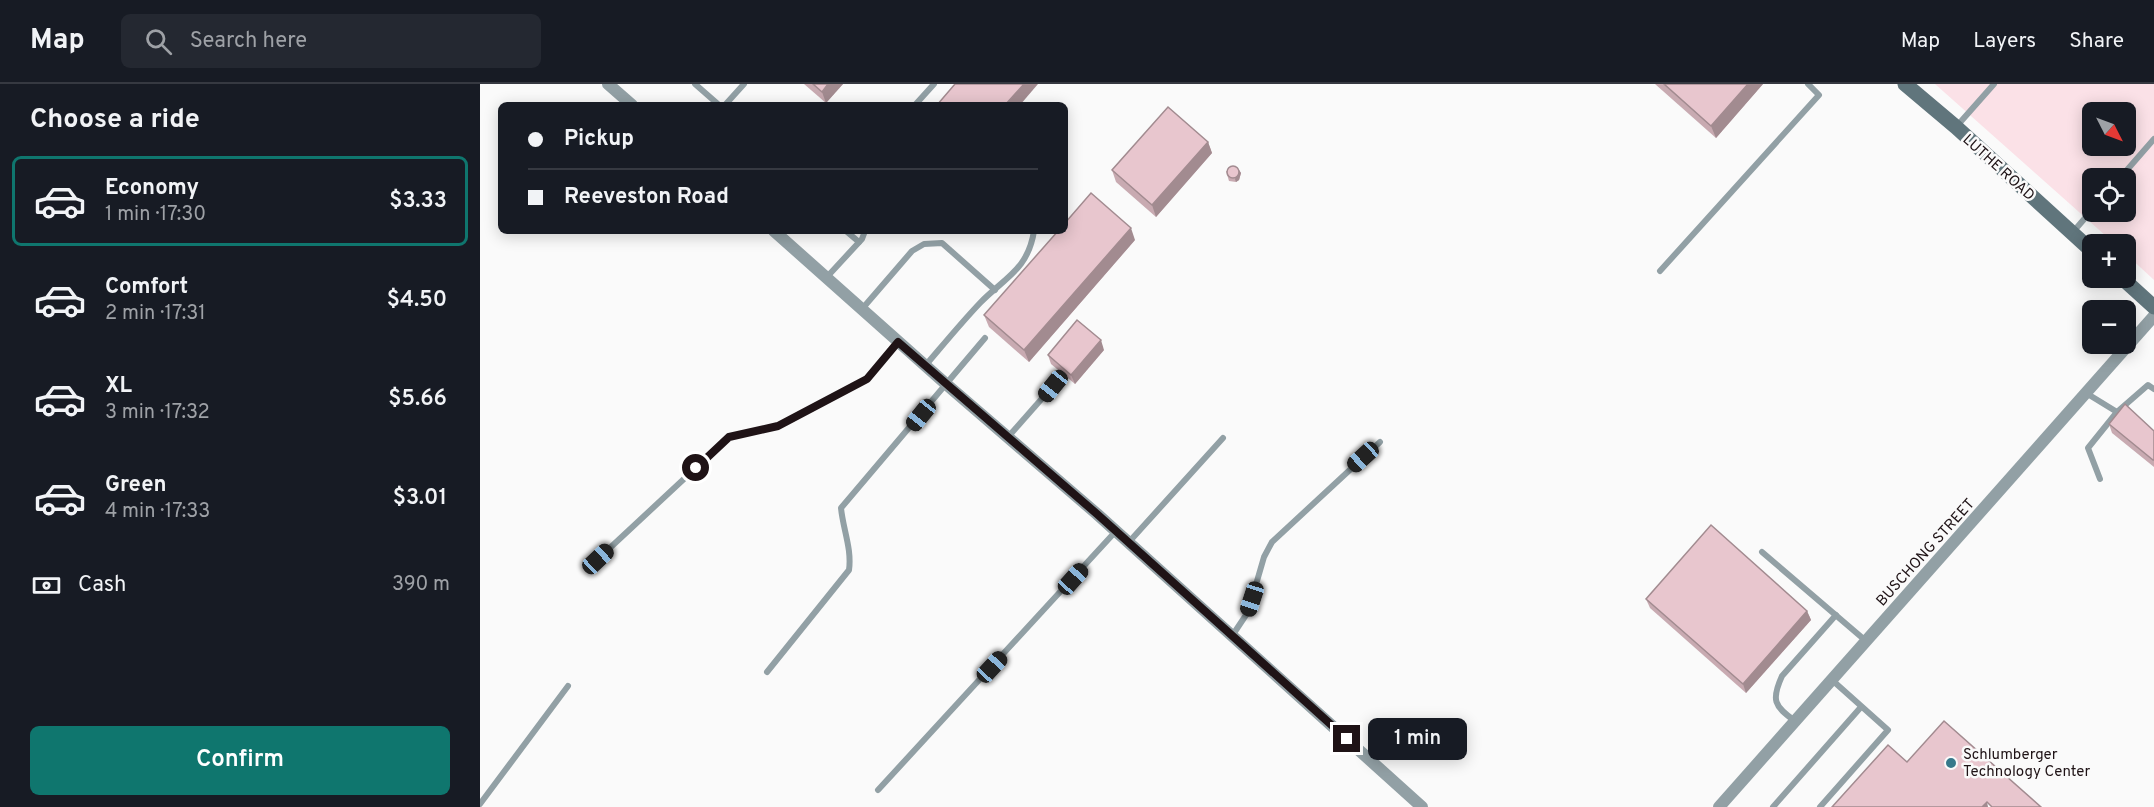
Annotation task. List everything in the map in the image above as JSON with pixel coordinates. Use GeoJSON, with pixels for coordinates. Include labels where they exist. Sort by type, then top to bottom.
{"type":"FeatureCollection","features":[{"type":"Feature","properties":{"kind":"street"},"geometry":{"type":"LineString","coordinates":[[608,84],[629,102]]}},
{"type":"Feature","properties":{"kind":"street","name":"LUTHE ROAD"},"geometry":{"type":"LineString","coordinates":[[1905,84],[2082,242]]}},
{"type":"Feature","properties":{"kind":"street"},"geometry":{"type":"LineString","coordinates":[[777,234],[925,366],[1129,542],[1409,802],[1422,807]]}},
{"type":"Feature","properties":{"kind":"street"},"geometry":{"type":"LineString","coordinates":[[2133,288],[2154,307]]}},
{"type":"Feature","properties":{"kind":"street","name":"BUSCHONG STREET"},"geometry":{"type":"LineString","coordinates":[[1719,807],[2154,316]]}},
{"type":"Feature","properties":{"kind":"lane"},"geometry":{"type":"LineString","coordinates":[[695,84],[716,102]]}},
{"type":"Feature","properties":{"kind":"lane"},"geometry":{"type":"LineString","coordinates":[[728,102],[744,84]]}},
{"type":"Feature","properties":{"kind":"lane"},"geometry":{"type":"LineString","coordinates":[[918,102],[934,84]]}},
{"type":"Feature","properties":{"kind":"lane"},"geometry":{"type":"LineString","coordinates":[[1660,271],[1819,95],[1808,84]]}},
{"type":"Feature","properties":{"kind":"lane"},"geometry":{"type":"LineString","coordinates":[[1956,127],[1994,84]]}},
{"type":"Feature","properties":{"kind":"lane"},"geometry":{"type":"LineString","coordinates":[[2129,168],[2154,139]]}},
{"type":"Feature","properties":{"kind":"lane"},"geometry":{"type":"LineString","coordinates":[[2073,233],[2082,222]]}},
{"type":"Feature","properties":{"kind":"lane"},"geometry":{"type":"LineString","coordinates":[[850,234],[859,242]]}},
{"type":"Feature","properties":{"kind":"lane"},"geometry":{"type":"LineString","coordinates":[[826,278],[859,242],[863,234]]}},
{"type":"Feature","properties":{"kind":"lane"},"geometry":{"type":"LineString","coordinates":[[925,366],[968,316],[1021,265],[1032,244],[1034,234]]}},
{"type":"Feature","properties":{"kind":"lane"},"geometry":{"type":"LineString","coordinates":[[862,309],[900,263],[912,251],[924,244],[942,243],[995,290]]}},
{"type":"Feature","properties":{"kind":"lane"},"geometry":{"type":"LineString","coordinates":[[767,672],[849,570],[851,558],[842,525],[841,508],[909,431],[985,338]]}},
{"type":"Feature","properties":{"kind":"lane"},"geometry":{"type":"LineString","coordinates":[[598,559],[729,437],[778,426],[867,379],[898,342]]}},
{"type":"Feature","properties":{"kind":"lane"},"geometry":{"type":"LineString","coordinates":[[2100,479],[2088,448],[2117,412],[2148,385],[2154,389]]}},
{"type":"Feature","properties":{"kind":"lane"},"geometry":{"type":"LineString","coordinates":[[1008,437],[1053,386]]}},
{"type":"Feature","properties":{"kind":"lane"},"geometry":{"type":"LineString","coordinates":[[2086,393],[2117,412]]}},
{"type":"Feature","properties":{"kind":"lane"},"geometry":{"type":"LineString","coordinates":[[1129,542],[1223,438]]}},
{"type":"Feature","properties":{"kind":"lane"},"geometry":{"type":"LineString","coordinates":[[1232,636],[1248,612],[1264,556],[1272,542],[1380,442]]}},
{"type":"Feature","properties":{"kind":"lane"},"geometry":{"type":"LineString","coordinates":[[878,790],[1116,531]]}},
{"type":"Feature","properties":{"kind":"lane"},"geometry":{"type":"LineString","coordinates":[[1762,552],[1866,641]]}},
{"type":"Feature","properties":{"kind":"lane"},"geometry":{"type":"LineString","coordinates":[[1795,721],[1780,710],[1777,704],[1778,685],[1782,676],[1836,615]]}},
{"type":"Feature","properties":{"kind":"lane"},"geometry":{"type":"LineString","coordinates":[[1820,807],[1888,730],[1832,680]]}},
{"type":"Feature","properties":{"kind":"lane"},"geometry":{"type":"LineString","coordinates":[[480,804],[568,686]]}},
{"type":"Feature","properties":{"kind":"lane"},"geometry":{"type":"LineString","coordinates":[[1773,807],[1861,707]]}},
{"type":"Feature","properties":{"kind":"shaded area"},"geometry":{"type":"Polygon","coordinates":[[[1935,84],[2154,84],[2154,280],[2136,263],[2136,234],[2104,234],[2090,222],[2136,222],[2136,168],[2082,168],[2082,215],[1935,84]]]}},
{"type":"Feature","properties":{"kind":"building"},"geometry":{"type":"Polygon","coordinates":[[[813,84],[828,84],[822,92],[813,84]]]}},
{"type":"Feature","properties":{"kind":"building"},"geometry":{"type":"Polygon","coordinates":[[[955,84],[1024,84],[1008,102],[940,102],[955,84]]]}},
{"type":"Feature","properties":{"kind":"building"},"geometry":{"type":"Polygon","coordinates":[[[1664,84],[1748,84],[1711,126],[1664,84]]]}},
{"type":"Feature","properties":{"kind":"building"},"geometry":{"type":"Polygon","coordinates":[[[1168,107],[1208,142],[1152,205],[1112,170],[1168,107]]]}},
{"type":"Feature","properties":{"kind":"building"},"geometry":{"type":"Polygon","coordinates":[[[1235,166],[1238,167],[1238,177],[1231,178],[1228,177],[1227,170],[1228,167],[1235,166]]]}},
{"type":"Feature","properties":{"kind":"building"},"geometry":{"type":"Polygon","coordinates":[[[1091,193],[1131,228],[1024,350],[984,315],[1055,234],[1068,234],[1068,220],[1091,193]]]}},
{"type":"Feature","properties":{"kind":"building"},"geometry":{"type":"Polygon","coordinates":[[[1077,320],[1101,340],[1071,375],[1048,355],[1077,320]]]}},
{"type":"Feature","properties":{"kind":"building"},"geometry":{"type":"Polygon","coordinates":[[[2125,404],[2154,431],[2154,460],[2109,424],[2125,404]]]}},
{"type":"Feature","properties":{"kind":"building"},"geometry":{"type":"Polygon","coordinates":[[[1711,525],[1807,611],[1743,684],[1646,599],[1711,525]]]}},
{"type":"Feature","properties":{"kind":"building","name":"Schlumberger Technology Center"},"geometry":{"type":"Polygon","coordinates":[[[1944,721],[2041,807],[1992,807],[1987,802],[1982,807],[1832,807],[1888,745],[1907,762],[1944,721]]]}},
{"type":"Feature","properties":{"kind":"place","name":"Schlumberger Technology Center"},"geometry":{"type":"Point","coordinates":[1951,763]}},
{"type":"Feature","properties":{"kind":"route"},"geometry":{"type":"LineString","coordinates":[[696,468],[729,437],[778,426],[867,379],[898,342],[1097,514],[1347,739]]}}]}
